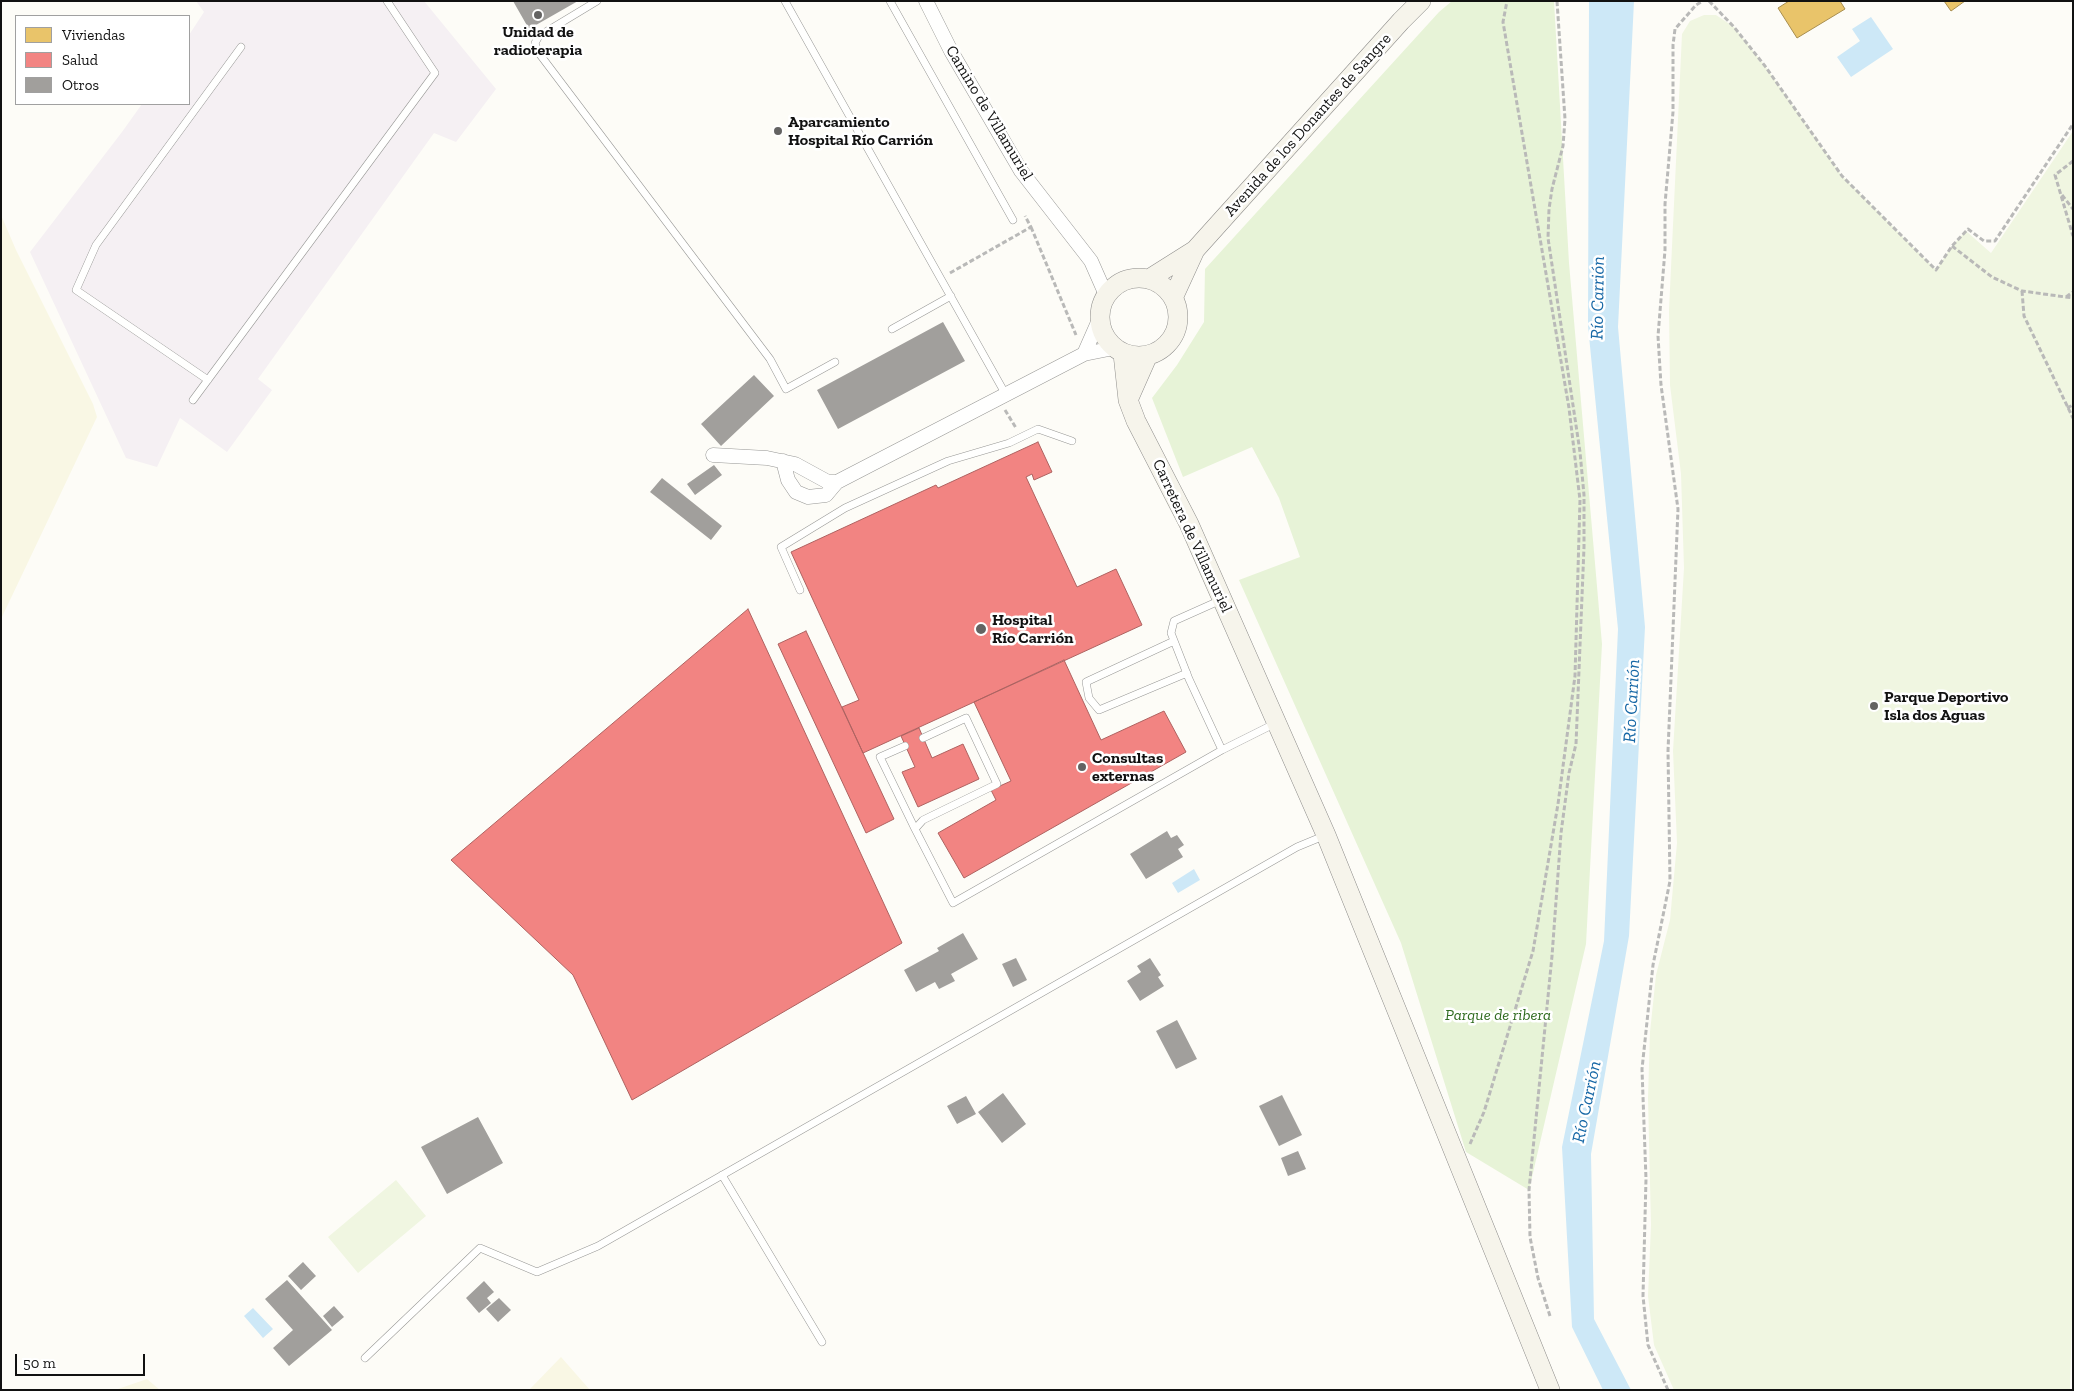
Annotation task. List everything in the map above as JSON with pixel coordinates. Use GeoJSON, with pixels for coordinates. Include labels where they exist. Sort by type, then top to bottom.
{"type":"FeatureCollection","features":[{"type":"Feature","properties":{"kind":"main road","name":"Avenida de los Donantes de Sangre"},"geometry":{"type":"LineString","coordinates":[[1149,279],[1195,250],[1421,1]]}},
{"type":"Feature","properties":{"kind":"main road","name":"Avenida de los Donantes de Sangre"},"geometry":{"type":"LineString","coordinates":[[1173,298],[1195,250]]}},
{"type":"Feature","properties":{"kind":"main road"},"geometry":{"type":"LineString","coordinates":[[1149,279],[1167,290],[1173,298],[1177,309],[1178,321],[1175,333],[1169,343],[1160,351],[1136,357],[1119,351],[1107,341],[1099,320],[1101,307],[1106,295],[1125,280],[1149,279]]}},
{"type":"Feature","properties":{"kind":"main road","name":"Carretera de Villamuriel"},"geometry":{"type":"LineString","coordinates":[[1119,351],[1128,400],[1136,421],[1189,524],[1326,835],[1550,1390]]}},
{"type":"Feature","properties":{"kind":"main road"},"geometry":{"type":"LineString","coordinates":[[1128,400],[1148,355]]}},
{"type":"Feature","properties":{"kind":"street","name":"Camino de Villamuriel"},"geometry":{"type":"LineString","coordinates":[[926,1],[951,51],[1021,171],[1091,261],[1106,295]]}},
{"type":"Feature","properties":{"kind":"street"},"geometry":{"type":"LineString","coordinates":[[1084,354],[1099,320]]}},
{"type":"Feature","properties":{"kind":"street"},"geometry":{"type":"LineString","coordinates":[[783,461],[788,480],[796,492],[808,497],[826,495],[836,482],[1084,354],[1119,351]]}},
{"type":"Feature","properties":{"kind":"street"},"geometry":{"type":"LineString","coordinates":[[713,455],[768,458],[783,461],[795,464],[828,482],[836,482]]}},
{"type":"Feature","properties":{"kind":"lane"},"geometry":{"type":"LineString","coordinates":[[193,400],[435,73],[387,1]]}},
{"type":"Feature","properties":{"kind":"lane"},"geometry":{"type":"LineString","coordinates":[[597,1],[539,36],[535,43],[538,52],[770,359],[786,389],[835,362]]}},
{"type":"Feature","properties":{"kind":"lane"},"geometry":{"type":"LineString","coordinates":[[786,1],[951,296],[1003,397]]}},
{"type":"Feature","properties":{"kind":"lane"},"geometry":{"type":"LineString","coordinates":[[890,1],[1013,220]]}},
{"type":"Feature","properties":{"kind":"lane"},"geometry":{"type":"LineString","coordinates":[[208,380],[76,290],[96,245],[241,47]]}},
{"type":"Feature","properties":{"kind":"lane"},"geometry":{"type":"LineString","coordinates":[[892,329],[951,296]]}},
{"type":"Feature","properties":{"kind":"lane"},"geometry":{"type":"LineString","coordinates":[[800,590],[781,547],[853,504],[948,461],[1009,443],[1038,429],[1072,441]]}},
{"type":"Feature","properties":{"kind":"lane"},"geometry":{"type":"LineString","coordinates":[[1222,600],[1174,621],[1171,633],[1187,674],[1222,750]]}},
{"type":"Feature","properties":{"kind":"lane"},"geometry":{"type":"LineString","coordinates":[[1174,641],[1086,682],[1089,698],[1099,710],[1187,674]]}},
{"type":"Feature","properties":{"kind":"lane"},"geometry":{"type":"LineString","coordinates":[[915,829],[923,820],[997,784],[966,718],[923,738]]}},
{"type":"Feature","properties":{"kind":"lane"},"geometry":{"type":"LineString","coordinates":[[905,746],[880,757],[953,902],[1222,750],[1276,723]]}},
{"type":"Feature","properties":{"kind":"lane"},"geometry":{"type":"LineString","coordinates":[[365,1358],[480,1248],[536,1272],[598,1246],[1296,847],[1326,835]]}},
{"type":"Feature","properties":{"kind":"lane"},"geometry":{"type":"LineString","coordinates":[[722,1176],[822,1342]]}},
{"type":"Feature","properties":{"kind":"path"},"geometry":{"type":"LineString","coordinates":[[1459,1167],[1484,1112],[1533,951],[1558,804],[1575,676],[1580,500],[1564,378],[1503,22],[1507,1]]}},
{"type":"Feature","properties":{"kind":"path"},"geometry":{"type":"LineString","coordinates":[[1550,1316],[1538,1278],[1530,1237],[1529,1190],[1552,956],[1561,833],[1569,773],[1576,744],[1584,547],[1584,495],[1580,452],[1570,373],[1548,238],[1550,202],[1563,146],[1565,119],[1556,1]]}},
{"type":"Feature","properties":{"kind":"path"},"geometry":{"type":"LineString","coordinates":[[1668,1390],[1648,1345],[1643,1296],[1646,1179],[1642,1068],[1652,974],[1670,881],[1668,751],[1678,509],[1662,385],[1658,336],[1665,250],[1665,204],[1673,112],[1672,45],[1675,29],[1696,5],[1703,1]]}},
{"type":"Feature","properties":{"kind":"path"},"geometry":{"type":"LineString","coordinates":[[1708,1],[1734,27],[1765,66],[1842,176],[1936,270],[1952,246],[1968,229],[1984,241],[1994,241],[2073,124]]}},
{"type":"Feature","properties":{"kind":"path"},"geometry":{"type":"LineString","coordinates":[[2073,161],[2055,175],[2073,236]]}},
{"type":"Feature","properties":{"kind":"path"},"geometry":{"type":"LineString","coordinates":[[2060,193],[2073,209]]}},
{"type":"Feature","properties":{"kind":"path"},"geometry":{"type":"LineString","coordinates":[[1022,210],[1031,227],[1084,354]]}},
{"type":"Feature","properties":{"kind":"path"},"geometry":{"type":"LineString","coordinates":[[941,279],[1031,227]]}},
{"type":"Feature","properties":{"kind":"path"},"geometry":{"type":"LineString","coordinates":[[1952,246],[1992,277],[2022,291],[2073,298]]}},
{"type":"Feature","properties":{"kind":"path"},"geometry":{"type":"LineString","coordinates":[[2022,291],[2024,316],[2073,418]]}},
{"type":"Feature","properties":{"kind":"path"},"geometry":{"type":"LineString","coordinates":[[2066,298],[2073,292]]}},
{"type":"Feature","properties":{"kind":"path"},"geometry":{"type":"LineString","coordinates":[[1003,397],[1021,437]]}},
{"type":"Feature","properties":{"kind":"path"},"geometry":{"type":"LineString","coordinates":[[2067,408],[2073,405]]}},
{"type":"Feature","properties":{"kind":"shaded area"},"geometry":{"type":"Polygon","coordinates":[[[196,1],[424,1],[496,89],[456,142],[434,133],[258,379],[272,390],[227,452],[180,418],[157,467],[126,458],[30,252],[141,105],[190,105],[190,33],[204,12],[196,1]]]}},
{"type":"Feature","properties":{"kind":"shaded area"},"geometry":{"type":"Polygon","coordinates":[[[1,215],[16,250],[93,404],[97,417],[1,619],[1,215]]]}},
{"type":"Feature","properties":{"kind":"shaded area"},"geometry":{"type":"Polygon","coordinates":[[[561,1357],[590,1390],[529,1390],[561,1357]]]}},
{"type":"Feature","properties":{"kind":"shaded area"},"geometry":{"type":"Polygon","coordinates":[[[147,1379],[160,1390],[115,1390],[147,1379]]]}},
{"type":"Feature","properties":{"kind":"green space","name":"Parque de ribera"},"geometry":{"type":"Polygon","coordinates":[[[1452,1],[1554,1],[1569,263],[1602,644],[1586,944],[1529,1190],[1466,1152],[1401,943],[1239,580],[1300,557],[1279,498],[1252,447],[1183,477],[1152,398],[1177,365],[1204,322],[1205,269],[1439,12],[1452,1]]]}},
{"type":"Feature","properties":{"kind":"green space","name":"Parque Deportivo Isla dos Aguas"},"geometry":{"type":"Polygon","coordinates":[[[1704,15],[1716,15],[1734,27],[1765,66],[1842,176],[1936,270],[1952,246],[1966,231],[1991,253],[2073,131],[2073,1277],[2070,1390],[1674,1390],[1654,1345],[1648,1296],[1651,1225],[1648,1098],[1650,1032],[1656,975],[1670,920],[1677,843],[1673,751],[1684,568],[1681,474],[1670,385],[1669,310],[1682,34],[1690,21],[1704,15]]]}},
{"type":"Feature","properties":{"kind":"green space"},"geometry":{"type":"Polygon","coordinates":[[[396,1180],[426,1216],[358,1273],[328,1237],[396,1180]]]}},
{"type":"Feature","properties":{"kind":"water","name":"Río Carrión"},"geometry":{"type":"Polygon","coordinates":[[[1589,1],[1634,1],[1618,327],[1645,627],[1629,936],[1591,1154],[1594,1319],[1631,1390],[1603,1390],[1572,1327],[1562,1147],[1604,941],[1618,629],[1588,326],[1589,1]]]}},
{"type":"Feature","properties":{"kind":"water"},"geometry":{"type":"Polygon","coordinates":[[[1871,17],[1893,49],[1851,77],[1837,57],[1860,41],[1852,29],[1871,17]]]}},
{"type":"Feature","properties":{"kind":"water"},"geometry":{"type":"Polygon","coordinates":[[[1194,869],[1200,880],[1178,893],[1172,883],[1194,869]]]}},
{"type":"Feature","properties":{"kind":"water"},"geometry":{"type":"Polygon","coordinates":[[[253,1308],[273,1329],[263,1338],[244,1316],[253,1308]]]}},
{"type":"Feature","properties":{"kind":"building: Viviendas"},"geometry":{"type":"Polygon","coordinates":[[[1789,1],[1840,1],[1845,9],[1797,38],[1778,8],[1789,1]]]}},
{"type":"Feature","properties":{"kind":"building: Viviendas"},"geometry":{"type":"Polygon","coordinates":[[[1944,1],[1965,1],[1951,11],[1944,1]]]}},
{"type":"Feature","properties":{"kind":"building: Salud"},"geometry":{"type":"Polygon","coordinates":[[[1038,442],[1052,472],[1034,480],[1032,474],[1026,477],[1077,587],[1116,569],[1142,625],[863,753],[842,707],[859,700],[791,552],[936,485],[938,488],[1038,442]]]}},
{"type":"Feature","properties":{"kind":"building: Salud"},"geometry":{"type":"Polygon","coordinates":[[[748,609],[902,943],[632,1100],[573,975],[451,860],[748,609]]]}},
{"type":"Feature","properties":{"kind":"building: Salud"},"geometry":{"type":"Polygon","coordinates":[[[806,631],[894,819],[866,833],[778,644],[806,631]]]}},
{"type":"Feature","properties":{"kind":"building: Salud","name":"Consultas externas"},"geometry":{"type":"Polygon","coordinates":[[[1064,660],[1101,740],[1164,711],[1186,752],[964,878],[938,833],[996,800],[991,790],[1011,781],[974,702],[1064,660]]]}},
{"type":"Feature","properties":{"kind":"building: Salud"},"geometry":{"type":"Polygon","coordinates":[[[919,728],[932,758],[963,744],[979,779],[918,807],[902,772],[915,767],[901,736],[919,728]]]}},
{"type":"Feature","properties":{"kind":"building: Otros","name":"Unidad de radioterapia"},"geometry":{"type":"Polygon","coordinates":[[[513,1],[578,1],[529,29],[513,1]]]}},
{"type":"Feature","properties":{"kind":"building: Otros"},"geometry":{"type":"Polygon","coordinates":[[[943,322],[965,361],[838,429],[817,390],[943,322]]]}},
{"type":"Feature","properties":{"kind":"building: Otros"},"geometry":{"type":"Polygon","coordinates":[[[754,375],[774,396],[721,446],[701,424],[754,375]]]}},
{"type":"Feature","properties":{"kind":"building: Otros"},"geometry":{"type":"Polygon","coordinates":[[[714,465],[722,475],[695,495],[687,484],[714,465]]]}},
{"type":"Feature","properties":{"kind":"building: Otros"},"geometry":{"type":"Polygon","coordinates":[[[662,478],[722,526],[711,540],[650,492],[662,478]]]}},
{"type":"Feature","properties":{"kind":"building: Otros"},"geometry":{"type":"Polygon","coordinates":[[[1167,831],[1171,838],[1177,835],[1184,845],[1178,849],[1183,857],[1146,879],[1130,854],[1167,831]]]}},
{"type":"Feature","properties":{"kind":"building: Otros"},"geometry":{"type":"Polygon","coordinates":[[[963,933],[978,959],[951,974],[955,981],[939,989],[935,982],[916,992],[904,970],[939,951],[937,948],[963,933]]]}},
{"type":"Feature","properties":{"kind":"building: Otros"},"geometry":{"type":"Polygon","coordinates":[[[1016,958],[1027,980],[1013,987],[1002,964],[1016,958]]]}},
{"type":"Feature","properties":{"kind":"building: Otros"},"geometry":{"type":"Polygon","coordinates":[[[1150,958],[1161,975],[1158,977],[1164,986],[1140,1001],[1127,981],[1141,972],[1137,966],[1150,958]]]}},
{"type":"Feature","properties":{"kind":"building: Otros"},"geometry":{"type":"Polygon","coordinates":[[[1177,1020],[1197,1059],[1176,1069],[1156,1031],[1177,1020]]]}},
{"type":"Feature","properties":{"kind":"building: Otros"},"geometry":{"type":"Polygon","coordinates":[[[1003,1093],[1026,1124],[1002,1143],[978,1112],[1003,1093]]]}},
{"type":"Feature","properties":{"kind":"building: Otros"},"geometry":{"type":"Polygon","coordinates":[[[1282,1095],[1302,1135],[1279,1146],[1259,1106],[1282,1095]]]}},
{"type":"Feature","properties":{"kind":"building: Otros"},"geometry":{"type":"Polygon","coordinates":[[[966,1096],[976,1114],[957,1124],[947,1106],[966,1096]]]}},
{"type":"Feature","properties":{"kind":"building: Otros"},"geometry":{"type":"Polygon","coordinates":[[[478,1117],[503,1163],[447,1194],[421,1147],[478,1117]]]}},
{"type":"Feature","properties":{"kind":"building: Otros"},"geometry":{"type":"Polygon","coordinates":[[[1298,1151],[1306,1169],[1288,1176],[1281,1158],[1298,1151]]]}},
{"type":"Feature","properties":{"kind":"building: Otros"},"geometry":{"type":"Polygon","coordinates":[[[303,1262],[316,1276],[301,1290],[288,1276],[303,1262]]]}},
{"type":"Feature","properties":{"kind":"building: Otros"},"geometry":{"type":"Polygon","coordinates":[[[287,1280],[332,1330],[289,1366],[273,1348],[293,1330],[265,1299],[287,1280]]]}},
{"type":"Feature","properties":{"kind":"building: Otros"},"geometry":{"type":"Polygon","coordinates":[[[484,1281],[494,1292],[487,1298],[491,1303],[479,1313],[466,1298],[484,1281]]]}},
{"type":"Feature","properties":{"kind":"building: Otros"},"geometry":{"type":"Polygon","coordinates":[[[499,1298],[511,1310],[498,1322],[486,1309],[499,1298]]]}},
{"type":"Feature","properties":{"kind":"building: Otros"},"geometry":{"type":"Polygon","coordinates":[[[334,1306],[344,1317],[332,1327],[323,1316],[334,1306]]]}},
{"type":"Feature","properties":{"kind":"place","name":"Unidad de radioterapia"},"geometry":{"type":"Point","coordinates":[538,15]}},
{"type":"Feature","properties":{"kind":"place","name":"Aparcamiento Hospital Río Carrión"},"geometry":{"type":"Point","coordinates":[778,131]}},
{"type":"Feature","properties":{"kind":"place","name":"Hospital Río Carrión"},"geometry":{"type":"Point","coordinates":[981,629]}},
{"type":"Feature","properties":{"kind":"place","name":"Parque Deportivo Isla dos Aguas"},"geometry":{"type":"Point","coordinates":[1874,706]}},
{"type":"Feature","properties":{"kind":"place","name":"Consultas externas"},"geometry":{"type":"Point","coordinates":[1082,767]}}]}
